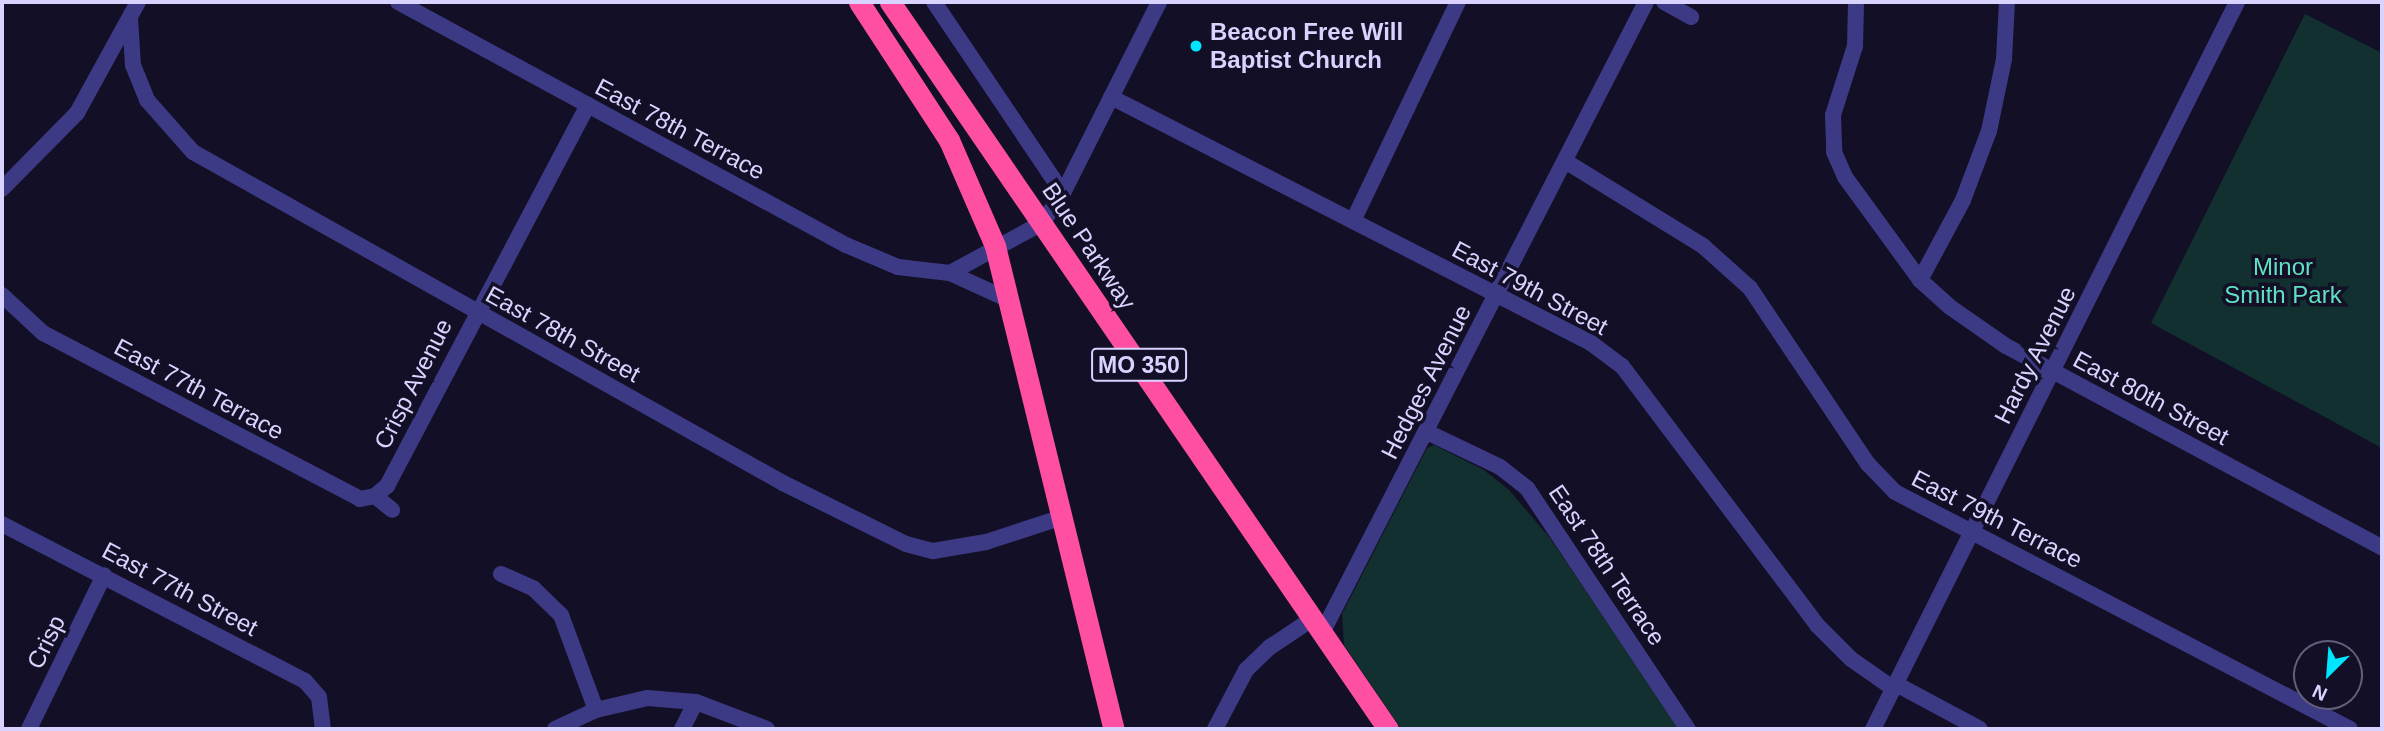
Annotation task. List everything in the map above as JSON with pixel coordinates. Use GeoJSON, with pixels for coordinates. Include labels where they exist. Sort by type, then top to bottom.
{"type":"FeatureCollection","features":[{"type":"Feature","properties":{"kind":"highway"},"geometry":{"type":"LineString","coordinates":[[859,2],[949,140],[996,246],[1114,729]]}},
{"type":"Feature","properties":{"kind":"highway","name":"Blue Parkway"},"geometry":{"type":"LineString","coordinates":[[890,2],[1388,729]]}},
{"type":"Feature","properties":{"kind":"street"},"geometry":{"type":"LineString","coordinates":[[2,189],[8,171],[77,113],[138,2]]}},
{"type":"Feature","properties":{"kind":"street","name":"East 78th Terrace"},"geometry":{"type":"LineString","coordinates":[[398,2],[865,254],[913,270],[950,273],[1009,300]]}},
{"type":"Feature","properties":{"kind":"street"},"geometry":{"type":"LineString","coordinates":[[934,2],[1063,192]]}},
{"type":"Feature","properties":{"kind":"street"},"geometry":{"type":"LineString","coordinates":[[950,273],[1042,223],[1063,192],[1159,2]]}},
{"type":"Feature","properties":{"kind":"street"},"geometry":{"type":"LineString","coordinates":[[1353,221],[1458,2]]}},
{"type":"Feature","properties":{"kind":"street","name":"Hedges Avenue"},"geometry":{"type":"LineString","coordinates":[[1317,626],[1427,432],[1646,2]]}},
{"type":"Feature","properties":{"kind":"street"},"geometry":{"type":"LineString","coordinates":[[1664,2],[1691,17]]}},
{"type":"Feature","properties":{"kind":"street","name":"East 80th Street"},"geometry":{"type":"LineString","coordinates":[[1856,2],[1855,46],[1833,115],[1834,152],[1844,177],[1920,280],[1977,328],[2382,548]]}},
{"type":"Feature","properties":{"kind":"street"},"geometry":{"type":"LineString","coordinates":[[1920,280],[1963,200],[1989,131],[2004,59],[2007,2]]}},
{"type":"Feature","properties":{"kind":"street","name":"Hardy Avenue"},"geometry":{"type":"LineString","coordinates":[[1873,729],[2237,2]]}},
{"type":"Feature","properties":{"kind":"street","name":"East 78th Street"},"geometry":{"type":"LineString","coordinates":[[130,19],[133,65],[147,100],[193,152],[783,483],[906,544],[933,551],[953,549],[1062,517]]}},
{"type":"Feature","properties":{"kind":"street","name":"East 79th Street"},"geometry":{"type":"LineString","coordinates":[[1111,97],[1591,342],[1622,366],[1816,625],[1851,659],[1895,686],[1980,729]]}},
{"type":"Feature","properties":{"kind":"street","name":"Crisp Avenue"},"geometry":{"type":"LineString","coordinates":[[375,496],[387,486],[475,311],[588,105]]}},
{"type":"Feature","properties":{"kind":"street","name":"East 79th Terrace"},"geometry":{"type":"LineString","coordinates":[[1565,161],[1727,265],[1770,314],[1881,479],[1915,506],[1973,531],[2350,729]]}},
{"type":"Feature","properties":{"kind":"street","name":"East 77th Terrace"},"geometry":{"type":"LineString","coordinates":[[5,300],[43,332],[360,499],[375,496]]}},
{"type":"Feature","properties":{"kind":"street","name":"East 78th Terrace"},"geometry":{"type":"LineString","coordinates":[[1427,432],[1500,467],[1527,488],[1688,729]]}},
{"type":"Feature","properties":{"kind":"street"},"geometry":{"type":"LineString","coordinates":[[375,496],[392,510]]}},
{"type":"Feature","properties":{"kind":"street","name":"East 77th Street"},"geometry":{"type":"LineString","coordinates":[[2,524],[305,681],[319,696],[323,710],[323,729]]}},
{"type":"Feature","properties":{"kind":"street"},"geometry":{"type":"LineString","coordinates":[[500,574],[534,589],[561,615],[596,710]]}},
{"type":"Feature","properties":{"kind":"street","name":"Crisp"},"geometry":{"type":"LineString","coordinates":[[29,729],[104,575]]}},
{"type":"Feature","properties":{"kind":"street"},"geometry":{"type":"LineString","coordinates":[[1215,729],[1246,670],[1270,647],[1317,626]]}},
{"type":"Feature","properties":{"kind":"street"},"geometry":{"type":"LineString","coordinates":[[555,729],[596,710],[646,698],[696,702],[767,729]]}},
{"type":"Feature","properties":{"kind":"street"},"geometry":{"type":"LineString","coordinates":[[682,729],[696,702]]}},
{"type":"Feature","properties":{"kind":"green space","name":"Minor Smith Park"},"geometry":{"type":"Polygon","coordinates":[[[2305,14],[2382,53],[2382,448],[2151,323],[2305,14]]]}},
{"type":"Feature","properties":{"kind":"green space"},"geometry":{"type":"Polygon","coordinates":[[[1434,445],[1484,470],[1509,490],[1550,538],[1679,729],[1401,729],[1344,645],[1342,614],[1427,448],[1434,445]]]}},
{"type":"Feature","properties":{"kind":"place","name":"Beacon Free Will Baptist Church"},"geometry":{"type":"Point","coordinates":[1196,46]}}]}
